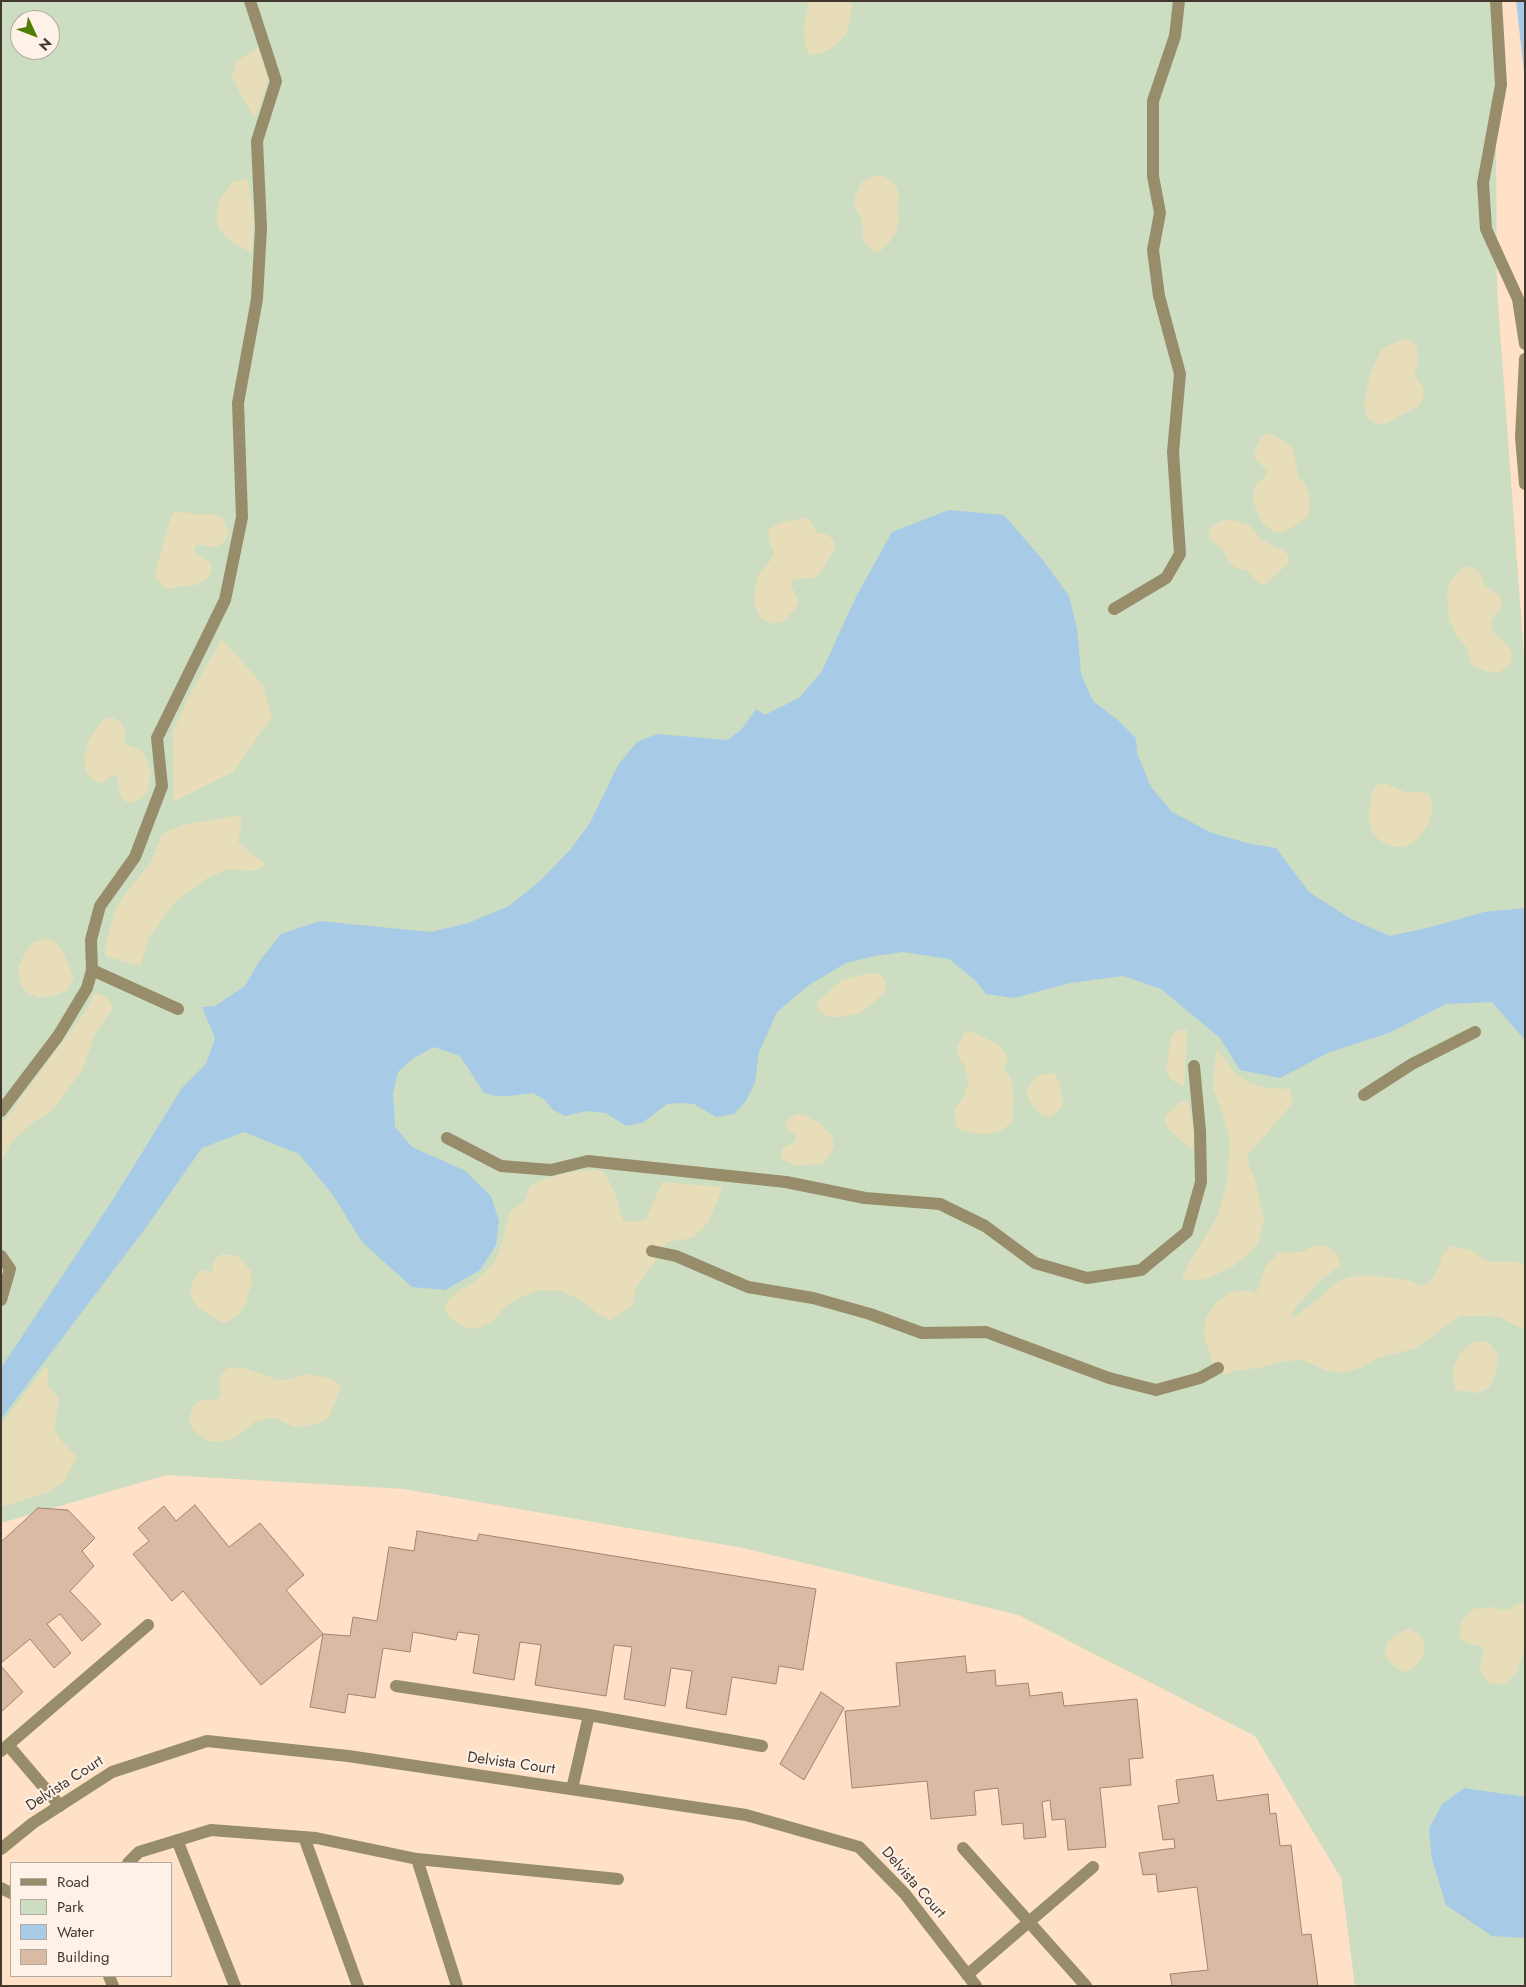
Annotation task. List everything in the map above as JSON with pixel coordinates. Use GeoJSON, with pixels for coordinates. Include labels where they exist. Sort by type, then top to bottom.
{"type":"FeatureCollection","features":[{"type":"Feature","properties":{"kind":"street"},"geometry":{"type":"LineString","coordinates":[[1,1111],[58,1036],[87,988],[92,970],[91,940],[100,906],[135,857],[162,786],[157,738],[225,600],[242,517],[238,403],[257,299],[261,228],[257,141],[276,81],[250,1]]}},
{"type":"Feature","properties":{"kind":"street"},"geometry":{"type":"LineString","coordinates":[[1114,608],[1166,578],[1180,554],[1173,452],[1180,374],[1159,296],[1153,250],[1160,213],[1154,176],[1154,101],[1175,36],[1179,1]]}},
{"type":"Feature","properties":{"kind":"street"},"geometry":{"type":"LineString","coordinates":[[1496,1],[1501,85],[1483,183],[1486,229],[1518,299],[1525,344]]}},
{"type":"Feature","properties":{"kind":"street"},"geometry":{"type":"LineString","coordinates":[[1525,359],[1521,437],[1525,484]]}},
{"type":"Feature","properties":{"kind":"street"},"geometry":{"type":"LineString","coordinates":[[92,970],[178,1009]]}},
{"type":"Feature","properties":{"kind":"street"},"geometry":{"type":"LineString","coordinates":[[1364,1095],[1412,1064],[1475,1032]]}},
{"type":"Feature","properties":{"kind":"street"},"geometry":{"type":"LineString","coordinates":[[447,1138],[501,1166],[551,1170],[588,1161],[786,1182],[865,1198],[940,1204],[985,1226],[1035,1263],[1087,1278],[1141,1270],[1187,1232],[1201,1182],[1200,1131],[1194,1066]]}},
{"type":"Feature","properties":{"kind":"street"},"geometry":{"type":"LineString","coordinates":[[652,1251],[676,1256],[748,1287],[813,1298],[851,1308],[922,1333],[986,1332],[1109,1378],[1156,1390],[1200,1378],[1218,1368]]}},
{"type":"Feature","properties":{"kind":"street"},"geometry":{"type":"LineString","coordinates":[[1,1256],[10,1268],[1,1300]]}},
{"type":"Feature","properties":{"kind":"street"},"geometry":{"type":"LineString","coordinates":[[60,1806],[5,1748],[148,1625]]}},
{"type":"Feature","properties":{"kind":"street"},"geometry":{"type":"LineString","coordinates":[[396,1686],[589,1715],[762,1746]]}},
{"type":"Feature","properties":{"kind":"street"},"geometry":{"type":"LineString","coordinates":[[572,1789],[589,1715]]}},
{"type":"Feature","properties":{"kind":"street","name":"Delvista Court"},"geometry":{"type":"LineString","coordinates":[[1,1849],[33,1823],[112,1772],[207,1741],[348,1756],[746,1815],[859,1847],[905,1894],[976,1986]]}},
{"type":"Feature","properties":{"kind":"street"},"geometry":{"type":"LineString","coordinates":[[129,1862],[140,1852],[210,1830],[316,1838],[417,1859],[618,1879]]}},
{"type":"Feature","properties":{"kind":"street"},"geometry":{"type":"LineString","coordinates":[[304,1837],[358,1986]]}},
{"type":"Feature","properties":{"kind":"street"},"geometry":{"type":"LineString","coordinates":[[177,1840],[235,1986]]}},
{"type":"Feature","properties":{"kind":"street"},"geometry":{"type":"LineString","coordinates":[[963,1848],[1086,1986]]}},
{"type":"Feature","properties":{"kind":"street"},"geometry":{"type":"LineString","coordinates":[[417,1859],[457,1986]]}},
{"type":"Feature","properties":{"kind":"street"},"geometry":{"type":"LineString","coordinates":[[967,1975],[1093,1868]]}},
{"type":"Feature","properties":{"kind":"green space"},"geometry":{"type":"Polygon","coordinates":[[[1,1],[1495,1],[1497,290],[1525,670],[1525,1986],[1355,1986],[1341,1878],[1255,1736],[1018,1615],[743,1548],[404,1489],[167,1475],[1,1523],[1,1]]]}},
{"type":"Feature","properties":{"kind":"sand"},"geometry":{"type":"Polygon","coordinates":[[[810,1],[851,1],[852,7],[847,33],[832,48],[822,53],[809,55],[805,43],[804,28],[810,1]]]}},
{"type":"Feature","properties":{"kind":"sand"},"geometry":{"type":"Polygon","coordinates":[[[258,47],[268,79],[255,119],[231,77],[237,61],[258,47]]]}},
{"type":"Feature","properties":{"kind":"sand"},"geometry":{"type":"Polygon","coordinates":[[[878,175],[891,179],[897,188],[899,198],[897,207],[899,221],[896,232],[888,244],[879,252],[872,250],[865,243],[862,235],[863,227],[860,215],[854,207],[855,197],[860,184],[868,178],[878,175]]]}},
{"type":"Feature","properties":{"kind":"sand"},"geometry":{"type":"Polygon","coordinates":[[[248,179],[254,217],[252,252],[232,243],[217,227],[218,202],[233,182],[248,179]]]}},
{"type":"Feature","properties":{"kind":"sand"},"geometry":{"type":"Polygon","coordinates":[[[1403,339],[1411,341],[1417,348],[1418,364],[1414,374],[1423,387],[1422,401],[1417,407],[1387,423],[1378,425],[1368,419],[1364,405],[1370,373],[1382,349],[1403,339]]]}},
{"type":"Feature","properties":{"kind":"sand"},"geometry":{"type":"Polygon","coordinates":[[[1267,433],[1280,438],[1293,448],[1298,476],[1305,484],[1310,497],[1310,510],[1306,518],[1292,528],[1280,533],[1274,532],[1262,523],[1254,504],[1253,494],[1256,485],[1266,475],[1267,471],[1255,458],[1254,452],[1261,438],[1267,433]]]}},
{"type":"Feature","properties":{"kind":"sand"},"geometry":{"type":"Polygon","coordinates":[[[177,511],[218,515],[224,520],[229,534],[224,542],[216,547],[197,545],[194,549],[195,553],[210,562],[212,570],[207,579],[196,585],[165,589],[155,577],[156,568],[172,514],[177,511]]]}},
{"type":"Feature","properties":{"kind":"sand"},"geometry":{"type":"Polygon","coordinates":[[[804,518],[811,521],[816,532],[828,535],[834,541],[835,548],[820,574],[812,578],[792,580],[791,586],[799,600],[796,608],[784,621],[772,624],[761,618],[754,605],[755,589],[759,574],[774,553],[768,530],[779,523],[804,518]]]}},
{"type":"Feature","properties":{"kind":"sand"},"geometry":{"type":"Polygon","coordinates":[[[1228,519],[1249,525],[1262,540],[1283,550],[1289,556],[1288,564],[1264,585],[1257,582],[1248,571],[1236,568],[1230,563],[1221,547],[1209,540],[1209,532],[1212,527],[1228,519]]]}},
{"type":"Feature","properties":{"kind":"sand"},"geometry":{"type":"Polygon","coordinates":[[[1464,566],[1476,569],[1485,586],[1499,595],[1503,601],[1500,610],[1492,620],[1492,630],[1509,647],[1512,655],[1510,664],[1499,673],[1489,672],[1472,666],[1466,647],[1457,636],[1449,620],[1447,593],[1449,583],[1464,566]]]}},
{"type":"Feature","properties":{"kind":"sand"},"geometry":{"type":"Polygon","coordinates":[[[222,639],[263,685],[272,717],[233,772],[173,802],[173,731],[191,692],[222,639]]]}},
{"type":"Feature","properties":{"kind":"sand"},"geometry":{"type":"Polygon","coordinates":[[[107,718],[114,718],[121,722],[126,731],[124,739],[127,745],[141,750],[148,762],[151,775],[148,791],[142,798],[131,803],[124,801],[119,792],[118,777],[116,775],[111,776],[104,783],[94,781],[86,772],[84,757],[89,740],[101,722],[107,718]]]}},
{"type":"Feature","properties":{"kind":"sand"},"geometry":{"type":"Polygon","coordinates":[[[1384,783],[1405,792],[1424,792],[1430,795],[1432,810],[1429,823],[1414,842],[1404,847],[1386,844],[1371,831],[1369,817],[1371,793],[1377,785],[1384,783]]]}},
{"type":"Feature","properties":{"kind":"sand"},"geometry":{"type":"Polygon","coordinates":[[[241,815],[241,829],[238,842],[266,865],[254,871],[230,869],[207,878],[175,902],[149,938],[140,966],[106,956],[105,945],[115,911],[128,890],[151,862],[162,834],[182,825],[241,815]]]}},
{"type":"Feature","properties":{"kind":"sand"},"geometry":{"type":"Polygon","coordinates":[[[45,939],[54,941],[63,951],[74,978],[68,990],[57,995],[41,998],[27,993],[21,985],[18,974],[19,965],[27,950],[34,942],[45,939]]]}},
{"type":"Feature","properties":{"kind":"sand"},"geometry":{"type":"Polygon","coordinates":[[[876,973],[882,976],[886,981],[886,991],[866,1009],[860,1013],[840,1017],[828,1017],[818,1010],[817,1003],[842,980],[876,973]]]}},
{"type":"Feature","properties":{"kind":"sand"},"geometry":{"type":"Polygon","coordinates":[[[95,992],[107,998],[113,1008],[95,1034],[83,1069],[52,1111],[33,1122],[11,1143],[1,1162],[1,1125],[89,1006],[95,992]]]}},
{"type":"Feature","properties":{"kind":"sand"},"geometry":{"type":"Polygon","coordinates":[[[1181,1030],[1187,1030],[1184,1087],[1170,1079],[1166,1070],[1171,1037],[1181,1030]]]}},
{"type":"Feature","properties":{"kind":"sand"},"geometry":{"type":"Polygon","coordinates":[[[971,1031],[999,1045],[1008,1056],[1004,1069],[1011,1078],[1013,1086],[1012,1122],[1001,1131],[991,1134],[962,1131],[956,1126],[955,1121],[955,1109],[964,1097],[968,1083],[965,1066],[959,1059],[957,1047],[965,1032],[971,1031]]]}},
{"type":"Feature","properties":{"kind":"sand"},"geometry":{"type":"Polygon","coordinates":[[[1216,1050],[1224,1057],[1234,1073],[1249,1083],[1267,1088],[1290,1089],[1293,1103],[1247,1156],[1264,1219],[1259,1243],[1247,1256],[1229,1269],[1206,1279],[1182,1280],[1187,1266],[1217,1217],[1227,1184],[1230,1140],[1213,1088],[1216,1050]]]}},
{"type":"Feature","properties":{"kind":"sand"},"geometry":{"type":"Polygon","coordinates":[[[1054,1073],[1059,1081],[1063,1105],[1051,1117],[1042,1115],[1034,1108],[1026,1094],[1030,1084],[1036,1077],[1054,1073]]]}},
{"type":"Feature","properties":{"kind":"sand"},"geometry":{"type":"Polygon","coordinates":[[[1188,1101],[1194,1139],[1193,1149],[1188,1147],[1169,1129],[1165,1122],[1166,1115],[1180,1102],[1188,1101]]]}},
{"type":"Feature","properties":{"kind":"sand"},"geometry":{"type":"Polygon","coordinates":[[[798,1114],[805,1115],[819,1123],[832,1136],[834,1147],[828,1158],[821,1164],[796,1166],[781,1157],[781,1151],[784,1147],[792,1144],[796,1138],[795,1135],[786,1130],[785,1124],[791,1117],[798,1114]]]}},
{"type":"Feature","properties":{"kind":"sand"},"geometry":{"type":"Polygon","coordinates":[[[603,1170],[614,1191],[623,1220],[632,1222],[646,1219],[662,1182],[723,1187],[709,1222],[694,1237],[666,1243],[657,1259],[636,1287],[633,1304],[610,1320],[598,1314],[582,1301],[562,1291],[537,1291],[515,1300],[506,1306],[493,1321],[477,1329],[464,1327],[451,1319],[445,1311],[445,1304],[458,1291],[474,1282],[494,1263],[503,1240],[509,1213],[525,1200],[530,1186],[547,1178],[577,1171],[603,1170]]]}},
{"type":"Feature","properties":{"kind":"sand"},"geometry":{"type":"Polygon","coordinates":[[[1314,1246],[1327,1246],[1336,1253],[1340,1266],[1320,1281],[1295,1308],[1293,1318],[1320,1298],[1334,1283],[1350,1277],[1370,1275],[1407,1280],[1423,1286],[1433,1278],[1439,1267],[1442,1255],[1451,1246],[1471,1250],[1484,1259],[1493,1262],[1506,1261],[1525,1264],[1525,1330],[1499,1317],[1460,1316],[1416,1348],[1378,1358],[1360,1368],[1343,1373],[1325,1370],[1303,1360],[1285,1361],[1258,1368],[1234,1371],[1225,1375],[1212,1361],[1204,1337],[1205,1320],[1216,1303],[1230,1292],[1248,1290],[1256,1293],[1266,1266],[1278,1253],[1302,1252],[1314,1246]]]}},
{"type":"Feature","properties":{"kind":"sand"},"geometry":{"type":"Polygon","coordinates":[[[222,1254],[238,1256],[251,1271],[252,1283],[245,1305],[239,1314],[227,1322],[221,1322],[200,1309],[193,1300],[190,1290],[199,1272],[204,1270],[210,1272],[213,1269],[216,1258],[222,1254]]]}},
{"type":"Feature","properties":{"kind":"sand"},"geometry":{"type":"Polygon","coordinates":[[[1488,1341],[1498,1354],[1497,1369],[1490,1387],[1478,1393],[1455,1390],[1453,1368],[1461,1352],[1472,1343],[1488,1341]]]}},
{"type":"Feature","properties":{"kind":"sand"},"geometry":{"type":"Polygon","coordinates":[[[45,1367],[48,1370],[48,1385],[59,1399],[54,1429],[61,1440],[77,1457],[64,1482],[47,1493],[1,1507],[1,1425],[45,1367]]]}},
{"type":"Feature","properties":{"kind":"sand"},"geometry":{"type":"Polygon","coordinates":[[[234,1367],[247,1369],[279,1380],[286,1380],[305,1374],[325,1377],[337,1382],[341,1386],[330,1415],[320,1423],[296,1428],[277,1419],[270,1418],[254,1422],[242,1433],[224,1442],[208,1441],[192,1429],[189,1419],[193,1407],[199,1401],[218,1399],[221,1395],[219,1383],[221,1375],[226,1369],[234,1367]]]}},
{"type":"Feature","properties":{"kind":"sand"},"geometry":{"type":"Polygon","coordinates":[[[1525,1602],[1525,1647],[1517,1672],[1507,1683],[1500,1685],[1489,1683],[1482,1675],[1480,1667],[1484,1650],[1481,1646],[1462,1640],[1459,1635],[1462,1620],[1473,1609],[1493,1607],[1501,1610],[1510,1609],[1517,1604],[1525,1602]]]}},
{"type":"Feature","properties":{"kind":"sand"},"geometry":{"type":"Polygon","coordinates":[[[1409,1629],[1420,1635],[1425,1644],[1423,1656],[1412,1670],[1403,1672],[1395,1667],[1385,1656],[1387,1643],[1396,1634],[1409,1629]]]}},
{"type":"Feature","properties":{"kind":"water"},"geometry":{"type":"Polygon","coordinates":[[[1516,1],[1525,1],[1525,81],[1516,1]]]}},
{"type":"Feature","properties":{"kind":"water"},"geometry":{"type":"Polygon","coordinates":[[[949,510],[1004,515],[1042,559],[1069,596],[1077,628],[1081,674],[1093,701],[1119,721],[1136,738],[1137,753],[1151,787],[1172,812],[1212,833],[1251,844],[1276,848],[1309,892],[1351,919],[1390,936],[1484,912],[1525,908],[1525,1040],[1492,1002],[1446,1004],[1389,1033],[1330,1052],[1280,1078],[1240,1070],[1220,1038],[1161,989],[1123,976],[1070,983],[1014,998],[986,994],[975,980],[949,959],[903,952],[874,956],[846,963],[809,985],[777,1012],[759,1052],[755,1082],[746,1101],[734,1114],[716,1117],[694,1104],[681,1103],[667,1104],[642,1123],[626,1126],[606,1113],[586,1111],[565,1116],[553,1110],[545,1100],[533,1093],[496,1096],[484,1093],[460,1056],[434,1047],[412,1059],[398,1072],[393,1093],[395,1127],[412,1147],[464,1170],[491,1196],[499,1221],[496,1245],[480,1270],[445,1290],[412,1287],[362,1242],[333,1195],[299,1154],[244,1132],[202,1148],[144,1230],[1,1419],[1,1368],[114,1198],[182,1088],[206,1064],[215,1038],[202,1007],[215,1006],[245,986],[258,963],[281,934],[320,921],[431,932],[468,923],[509,906],[541,880],[571,849],[590,823],[618,765],[637,742],[657,734],[727,740],[741,730],[756,709],[765,715],[799,698],[822,671],[856,597],[892,532],[949,510]]]}},
{"type":"Feature","properties":{"kind":"water"},"geometry":{"type":"Polygon","coordinates":[[[1464,1788],[1525,1797],[1525,1938],[1492,1936],[1446,1905],[1432,1859],[1429,1829],[1442,1804],[1464,1788]]]}},
{"type":"Feature","properties":{"kind":"building"},"geometry":{"type":"Polygon","coordinates":[[[195,1505],[229,1547],[260,1523],[304,1575],[286,1590],[323,1634],[261,1685],[183,1591],[172,1601],[133,1554],[149,1541],[138,1528],[164,1506],[176,1521],[195,1505]]]}},
{"type":"Feature","properties":{"kind":"building"},"geometry":{"type":"Polygon","coordinates":[[[38,1508],[68,1510],[95,1538],[82,1551],[94,1566],[70,1591],[101,1624],[82,1641],[60,1614],[47,1624],[71,1653],[54,1668],[30,1639],[1,1663],[1,1542],[38,1508]]]}},
{"type":"Feature","properties":{"kind":"building"},"geometry":{"type":"Polygon","coordinates":[[[417,1531],[477,1541],[479,1534],[816,1589],[803,1670],[779,1666],[776,1684],[732,1677],[726,1715],[686,1708],[692,1671],[671,1668],[665,1706],[624,1699],[632,1647],[614,1645],[606,1696],[535,1685],[541,1645],[520,1642],[514,1680],[473,1673],[479,1635],[458,1632],[456,1640],[413,1632],[410,1652],[383,1648],[375,1698],[348,1694],[345,1713],[310,1707],[323,1634],[350,1636],[353,1617],[377,1621],[389,1547],[414,1551],[417,1531]]]}},
{"type":"Feature","properties":{"kind":"building"},"geometry":{"type":"Polygon","coordinates":[[[965,1656],[967,1673],[995,1670],[996,1686],[1028,1683],[1030,1696],[1062,1692],[1064,1706],[1137,1699],[1143,1758],[1129,1759],[1131,1785],[1100,1788],[1106,1847],[1068,1850],[1065,1819],[1052,1820],[1050,1800],[1042,1802],[1046,1837],[1024,1839],[1023,1823],[1002,1825],[998,1788],[974,1791],[976,1815],[931,1819],[927,1781],[852,1788],[845,1711],[900,1706],[896,1663],[965,1656]]]}},
{"type":"Feature","properties":{"kind":"building"},"geometry":{"type":"Polygon","coordinates":[[[1,1666],[23,1692],[1,1712],[1,1666]]]}},
{"type":"Feature","properties":{"kind":"building"},"geometry":{"type":"Polygon","coordinates":[[[821,1692],[844,1708],[804,1780],[780,1764],[821,1692]]]}},
{"type":"Feature","properties":{"kind":"building"},"geometry":{"type":"Polygon","coordinates":[[[1213,1775],[1217,1801],[1268,1794],[1270,1814],[1276,1813],[1280,1846],[1291,1845],[1302,1935],[1311,1934],[1318,1986],[1172,1986],[1170,1974],[1208,1970],[1197,1887],[1158,1892],[1156,1874],[1143,1875],[1139,1853],[1175,1848],[1174,1839],[1163,1840],[1158,1806],[1179,1803],[1176,1780],[1213,1775]]]}}]}
